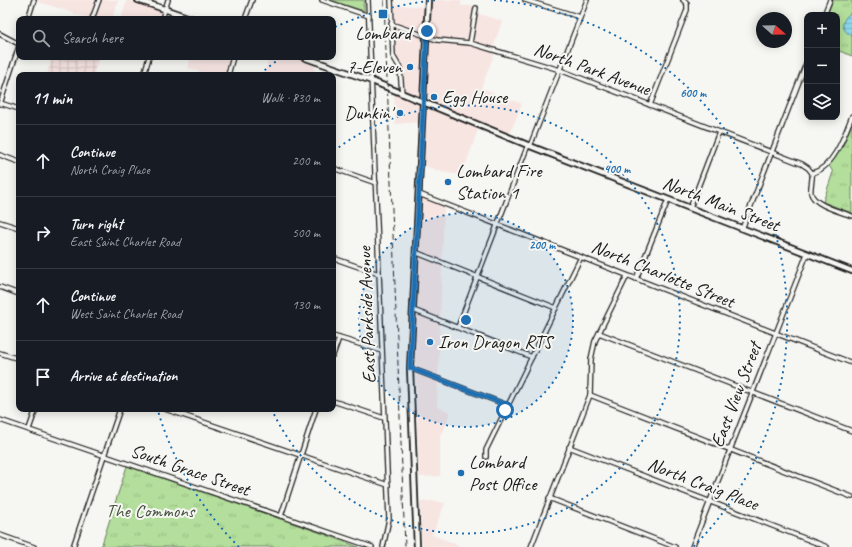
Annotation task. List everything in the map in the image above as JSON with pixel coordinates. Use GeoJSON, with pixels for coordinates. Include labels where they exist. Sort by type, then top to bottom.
{"type":"FeatureCollection","features":[{"type":"Feature","properties":{"kind":"main road"},"geometry":{"type":"LineString","coordinates":[[138,0],[185,16]]}},
{"type":"Feature","properties":{"kind":"main road"},"geometry":{"type":"LineString","coordinates":[[417,547],[410,368],[428,0]]}},
{"type":"Feature","properties":{"kind":"main road","name":"North Main Street"},"geometry":{"type":"LineString","coordinates":[[312,60],[372,81],[529,145],[852,271]]}},
{"type":"Feature","properties":{"kind":"street"},"geometry":{"type":"LineString","coordinates":[[29,16],[34,0]]}},
{"type":"Feature","properties":{"kind":"street"},"geometry":{"type":"LineString","coordinates":[[93,16],[99,0]]}},
{"type":"Feature","properties":{"kind":"street"},"geometry":{"type":"LineString","coordinates":[[163,16],[168,0]]}},
{"type":"Feature","properties":{"kind":"street"},"geometry":{"type":"LineString","coordinates":[[247,16],[252,0]]}},
{"type":"Feature","properties":{"kind":"street"},"geometry":{"type":"LineString","coordinates":[[322,0],[369,16]]}},
{"type":"Feature","properties":{"kind":"street","name":"East Parkside Avenue"},"geometry":{"type":"LineString","coordinates":[[368,0],[389,519],[383,547]]}},
{"type":"Feature","properties":{"kind":"street"},"geometry":{"type":"LineString","coordinates":[[391,0],[393,56],[401,72],[402,94]]}},
{"type":"Feature","properties":{"kind":"street"},"geometry":{"type":"LineString","coordinates":[[525,0],[580,17]]}},
{"type":"Feature","properties":{"kind":"street"},"geometry":{"type":"LineString","coordinates":[[458,327],[587,0]]}},
{"type":"Feature","properties":{"kind":"street"},"geometry":{"type":"LineString","coordinates":[[650,105],[687,10],[687,4],[683,0]]}},
{"type":"Feature","properties":{"kind":"street"},"geometry":{"type":"LineString","coordinates":[[825,12],[830,0]]}},
{"type":"Feature","properties":{"kind":"street"},"geometry":{"type":"LineString","coordinates":[[470,43],[476,8]]}},
{"type":"Feature","properties":{"kind":"street","name":"North Park Avenue"},"geometry":{"type":"LineString","coordinates":[[391,24],[437,40],[470,43],[560,70],[772,152],[805,166],[812,173]]}},
{"type":"Feature","properties":{"kind":"street"},"geometry":{"type":"LineString","coordinates":[[0,34],[16,44]]}},
{"type":"Feature","properties":{"kind":"street"},"geometry":{"type":"LineString","coordinates":[[16,54],[0,103],[16,108]]}},
{"type":"Feature","properties":{"kind":"street"},"geometry":{"type":"LineString","coordinates":[[145,72],[149,60]]}},
{"type":"Feature","properties":{"kind":"street"},"geometry":{"type":"LineString","coordinates":[[229,72],[232,60]]}},
{"type":"Feature","properties":{"kind":"street"},"geometry":{"type":"LineString","coordinates":[[742,229],[804,69]]}},
{"type":"Feature","properties":{"kind":"street"},"geometry":{"type":"LineString","coordinates":[[852,116],[838,151],[818,171],[812,173],[811,190],[814,199],[820,203],[852,216]]}},
{"type":"Feature","properties":{"kind":"street"},"geometry":{"type":"LineString","coordinates":[[690,208],[719,132]]}},
{"type":"Feature","properties":{"kind":"street"},"geometry":{"type":"LineString","coordinates":[[0,155],[16,161]]}},
{"type":"Feature","properties":{"kind":"street"},"geometry":{"type":"LineString","coordinates":[[336,169],[376,183]]}},
{"type":"Feature","properties":{"kind":"street","name":"North Charlotte Street"},"geometry":{"type":"LineString","coordinates":[[418,194],[852,363]]}},
{"type":"Feature","properties":{"kind":"street"},"geometry":{"type":"LineString","coordinates":[[636,279],[668,200]]}},
{"type":"Feature","properties":{"kind":"street"},"geometry":{"type":"LineString","coordinates":[[0,222],[16,227]]}},
{"type":"Feature","properties":{"kind":"street"},"geometry":{"type":"LineString","coordinates":[[415,252],[556,308]]}},
{"type":"Feature","properties":{"kind":"street","name":"East View Street"},"geometry":{"type":"LineString","coordinates":[[692,547],[807,254]]}},
{"type":"Feature","properties":{"kind":"street"},"geometry":{"type":"LineString","coordinates":[[486,457],[486,450],[507,405],[581,257]]}},
{"type":"Feature","properties":{"kind":"street"},"geometry":{"type":"LineString","coordinates":[[336,259],[379,274]]}},
{"type":"Feature","properties":{"kind":"street"},"geometry":{"type":"LineString","coordinates":[[531,547],[590,394],[592,352],[599,333],[628,276]]}},
{"type":"Feature","properties":{"kind":"street"},"geometry":{"type":"LineString","coordinates":[[0,287],[16,293]]}},
{"type":"Feature","properties":{"kind":"street"},"geometry":{"type":"LineString","coordinates":[[413,310],[532,357]]}},
{"type":"Feature","properties":{"kind":"street"},"geometry":{"type":"LineString","coordinates":[[599,333],[852,431]]}},
{"type":"Feature","properties":{"kind":"street"},"geometry":{"type":"LineString","coordinates":[[336,337],[382,351]]}},
{"type":"Feature","properties":{"kind":"street"},"geometry":{"type":"LineString","coordinates":[[336,347],[339,338]]}},
{"type":"Feature","properties":{"kind":"street"},"geometry":{"type":"LineString","coordinates":[[0,353],[16,358]]}},
{"type":"Feature","properties":{"kind":"street"},"geometry":{"type":"LineString","coordinates":[[410,368],[507,405]]}},
{"type":"Feature","properties":{"kind":"street"},"geometry":{"type":"LineString","coordinates":[[590,394],[852,497]]}},
{"type":"Feature","properties":{"kind":"street"},"geometry":{"type":"LineString","coordinates":[[336,402],[384,418]]}},
{"type":"Feature","properties":{"kind":"street"},"geometry":{"type":"LineString","coordinates":[[29,429],[35,412]]}},
{"type":"Feature","properties":{"kind":"street"},"geometry":{"type":"LineString","coordinates":[[73,547],[119,412]]}},
{"type":"Feature","properties":{"kind":"street"},"geometry":{"type":"LineString","coordinates":[[173,412],[388,485]]}},
{"type":"Feature","properties":{"kind":"street"},"geometry":{"type":"LineString","coordinates":[[281,516],[315,412]]}},
{"type":"Feature","properties":{"kind":"street","name":"South Grace Street"},"geometry":{"type":"LineString","coordinates":[[0,420],[372,547]]}},
{"type":"Feature","properties":{"kind":"street","name":"North Craig Place"},"geometry":{"type":"LineString","coordinates":[[569,447],[827,547]]}},
{"type":"Feature","properties":{"kind":"street"},"geometry":{"type":"LineString","coordinates":[[549,498],[676,547]]}},
{"type":"Feature","properties":{"kind":"street"},"geometry":{"type":"LineString","coordinates":[[0,535],[34,547]]}},
{"type":"Feature","properties":{"kind":"shaded area"},"geometry":{"type":"Polygon","coordinates":[[[33,0],[118,0],[113,16],[82,16],[33,0]]]}},
{"type":"Feature","properties":{"kind":"shaded area"},"geometry":{"type":"Polygon","coordinates":[[[127,0],[163,11],[161,16],[122,16],[127,0]]]}},
{"type":"Feature","properties":{"kind":"shaded area"},"geometry":{"type":"Polygon","coordinates":[[[431,0],[461,0],[461,6],[478,6],[476,13],[502,21],[493,48],[495,52],[481,88],[522,104],[508,138],[479,127],[462,175],[442,172],[422,165],[431,0]]]}},
{"type":"Feature","properties":{"kind":"shaded area"},"geometry":{"type":"Polygon","coordinates":[[[390,5],[427,7],[422,101],[398,92],[398,68],[392,61],[390,5]]]}},
{"type":"Feature","properties":{"kind":"shaded area"},"geometry":{"type":"Polygon","coordinates":[[[51,60],[98,60],[94,72],[48,72],[51,60]]]}},
{"type":"Feature","properties":{"kind":"shaded area"},"geometry":{"type":"Polygon","coordinates":[[[190,60],[231,60],[227,72],[201,72],[188,68],[190,60]]]}},
{"type":"Feature","properties":{"kind":"shaded area"},"geometry":{"type":"Polygon","coordinates":[[[268,60],[305,60],[316,64],[314,72],[265,72],[268,60]]]}},
{"type":"Feature","properties":{"kind":"shaded area"},"geometry":{"type":"Polygon","coordinates":[[[394,92],[421,104],[421,122],[395,124],[394,92]]]}},
{"type":"Feature","properties":{"kind":"shaded area"},"geometry":{"type":"Polygon","coordinates":[[[420,196],[444,205],[437,407],[450,412],[443,433],[440,433],[440,476],[419,477],[414,309],[420,196]]]}},
{"type":"Feature","properties":{"kind":"shaded area"},"geometry":{"type":"Polygon","coordinates":[[[433,501],[445,503],[432,535],[459,545],[458,547],[422,547],[420,502],[433,501]]]}},
{"type":"Feature","properties":{"kind":"green space"},"geometry":{"type":"Polygon","coordinates":[[[330,0],[364,0],[364,11],[330,0]]]}},
{"type":"Feature","properties":{"kind":"green space"},"geometry":{"type":"Polygon","coordinates":[[[833,0],[852,0],[852,56],[840,51],[840,12],[828,12],[833,0]]]}},
{"type":"Feature","properties":{"kind":"green space"},"geometry":{"type":"Polygon","coordinates":[[[852,122],[852,213],[823,202],[833,172],[828,164],[841,150],[852,122]]]}},
{"type":"Feature","properties":{"kind":"green space","name":"The Commons"},"geometry":{"type":"Polygon","coordinates":[[[127,466],[327,535],[358,547],[101,547],[127,466]]]}},
{"type":"Feature","properties":{"kind":"water"},"geometry":{"type":"Polygon","coordinates":[[[852,12],[852,36],[845,30],[843,24],[848,15],[852,12]]]}},
{"type":"Feature","properties":{"kind":"railway"},"geometry":{"type":"LineString","coordinates":[[384,0],[405,547]]}},
{"type":"Feature","properties":{"kind":"place","name":"Lombard"},"geometry":{"type":"Point","coordinates":[383,14]}},
{"type":"Feature","properties":{"kind":"place","name":"7-Eleven"},"geometry":{"type":"Point","coordinates":[410,67]}},
{"type":"Feature","properties":{"kind":"place","name":"Egg House"},"geometry":{"type":"Point","coordinates":[434,97]}},
{"type":"Feature","properties":{"kind":"place","name":"Dunkin'"},"geometry":{"type":"Point","coordinates":[400,113]}},
{"type":"Feature","properties":{"kind":"place","name":"Lombard Fire Station 1"},"geometry":{"type":"Point","coordinates":[448,182]}},
{"type":"Feature","properties":{"kind":"place","name":"Iron Dragon RTS"},"geometry":{"type":"Point","coordinates":[430,342]}},
{"type":"Feature","properties":{"kind":"place","name":"Lombard Post Office"},"geometry":{"type":"Point","coordinates":[461,473]}},
{"type":"Feature","properties":{"kind":"route"},"geometry":{"type":"LineString","coordinates":[[427,31],[410,368],[507,405],[505,410]]}}]}
